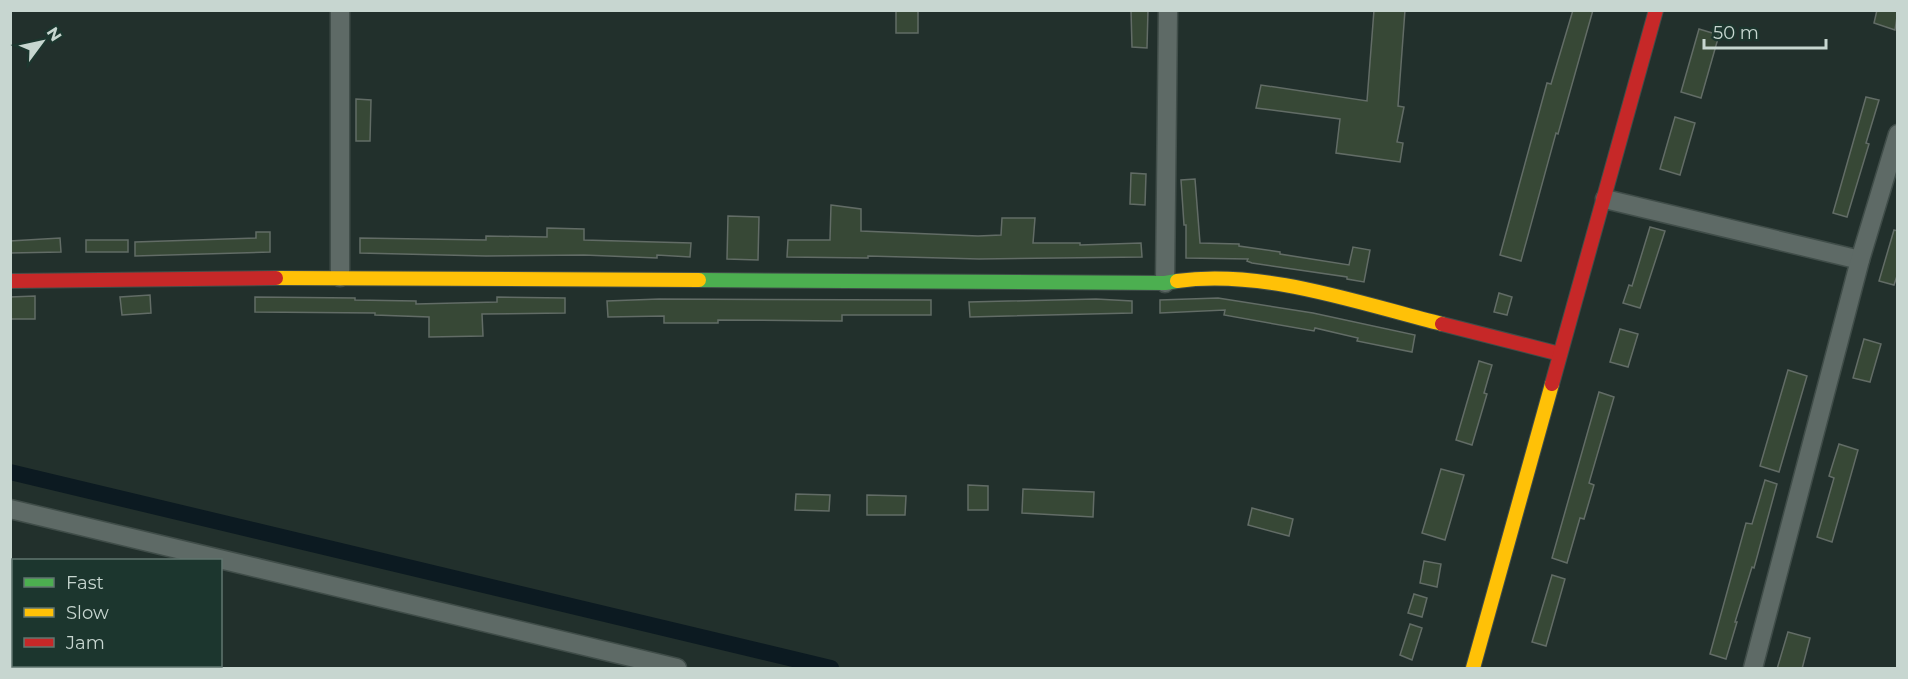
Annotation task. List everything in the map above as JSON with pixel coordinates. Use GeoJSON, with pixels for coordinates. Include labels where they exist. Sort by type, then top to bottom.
{"type":"FeatureCollection","features":[{"type":"Feature","properties":{"kind":"street"},"geometry":{"type":"LineString","coordinates":[[340,10],[340,277]]}},
{"type":"Feature","properties":{"kind":"street"},"geometry":{"type":"LineString","coordinates":[[1165,283],[1168,10]]}},
{"type":"Feature","properties":{"kind":"street"},"geometry":{"type":"LineString","coordinates":[[1473,669],[1656,10]]}},
{"type":"Feature","properties":{"kind":"street"},"geometry":{"type":"LineString","coordinates":[[1754,669],[1860,260],[1898,134]]}},
{"type":"Feature","properties":{"kind":"street"},"geometry":{"type":"LineString","coordinates":[[1605,199],[1860,260]]}},
{"type":"Feature","properties":{"kind":"street"},"geometry":{"type":"LineString","coordinates":[[10,281],[340,277],[1165,283],[1206,277],[1279,283],[1560,354]]}},
{"type":"Feature","properties":{"kind":"street"},"geometry":{"type":"LineString","coordinates":[[10,509],[218,559]]}},
{"type":"Feature","properties":{"kind":"street"},"geometry":{"type":"LineString","coordinates":[[222,560],[677,669]]}},
{"type":"Feature","properties":{"kind":"building"},"geometry":{"type":"Polygon","coordinates":[[[896,10],[918,10],[918,33],[896,33],[896,10]]]}},
{"type":"Feature","properties":{"kind":"building"},"geometry":{"type":"Polygon","coordinates":[[[1131,10],[1148,10],[1147,48],[1132,47],[1131,10]]]}},
{"type":"Feature","properties":{"kind":"building"},"geometry":{"type":"Polygon","coordinates":[[[1374,10],[1405,10],[1398,106],[1404,107],[1397,142],[1403,143],[1400,162],[1336,153],[1340,119],[1256,108],[1261,85],[1367,101],[1374,10]]]}},
{"type":"Feature","properties":{"kind":"building"},"geometry":{"type":"Polygon","coordinates":[[[1573,10],[1593,10],[1521,261],[1500,255],[1547,83],[1551,84],[1573,10]]]}},
{"type":"Feature","properties":{"kind":"building"},"geometry":{"type":"Polygon","coordinates":[[[1877,10],[1898,10],[1895,30],[1874,23],[1877,10]]]}},
{"type":"Feature","properties":{"kind":"building"},"geometry":{"type":"Polygon","coordinates":[[[1699,29],[1719,35],[1701,98],[1681,92],[1699,29]]]}},
{"type":"Feature","properties":{"kind":"building"},"geometry":{"type":"Polygon","coordinates":[[[1866,97],[1879,100],[1866,143],[1869,144],[1847,217],[1833,213],[1866,97]]]}},
{"type":"Feature","properties":{"kind":"building"},"geometry":{"type":"Polygon","coordinates":[[[356,99],[371,100],[370,141],[356,141],[356,99]]]}},
{"type":"Feature","properties":{"kind":"building"},"geometry":{"type":"Polygon","coordinates":[[[1675,117],[1695,123],[1680,175],[1660,169],[1675,117]]]}},
{"type":"Feature","properties":{"kind":"building"},"geometry":{"type":"Polygon","coordinates":[[[1131,173],[1146,174],[1145,205],[1130,204],[1131,173]]]}},
{"type":"Feature","properties":{"kind":"building"},"geometry":{"type":"Polygon","coordinates":[[[1195,179],[1200,243],[1239,244],[1239,246],[1280,252],[1280,254],[1349,265],[1353,247],[1370,250],[1364,282],[1347,279],[1347,277],[1252,263],[1247,261],[1248,259],[1186,258],[1186,225],[1184,225],[1181,180],[1195,179]]]}},
{"type":"Feature","properties":{"kind":"building"},"geometry":{"type":"Polygon","coordinates":[[[831,205],[861,209],[861,231],[1001,235],[1002,218],[1035,218],[1033,243],[1080,243],[1080,245],[1141,243],[1142,257],[979,259],[868,256],[868,258],[787,257],[788,240],[830,240],[831,205]]]}},
{"type":"Feature","properties":{"kind":"building"},"geometry":{"type":"Polygon","coordinates":[[[728,216],[759,217],[758,260],[727,259],[728,216]]]}},
{"type":"Feature","properties":{"kind":"building"},"geometry":{"type":"Polygon","coordinates":[[[1650,227],[1665,231],[1640,308],[1623,303],[1629,285],[1632,286],[1650,227]]]}},
{"type":"Feature","properties":{"kind":"building"},"geometry":{"type":"Polygon","coordinates":[[[547,228],[584,229],[584,240],[691,243],[690,257],[360,253],[360,238],[486,240],[486,236],[547,237],[547,228]]]}},
{"type":"Feature","properties":{"kind":"building"},"geometry":{"type":"Polygon","coordinates":[[[1894,230],[1898,231],[1898,273],[1894,285],[1879,281],[1894,230]]]}},
{"type":"Feature","properties":{"kind":"building"},"geometry":{"type":"Polygon","coordinates":[[[256,232],[270,232],[270,252],[135,256],[135,242],[256,238],[256,232]]]}},
{"type":"Feature","properties":{"kind":"building"},"geometry":{"type":"Polygon","coordinates":[[[60,238],[61,252],[10,253],[10,241],[60,238]]]}},
{"type":"Feature","properties":{"kind":"building"},"geometry":{"type":"Polygon","coordinates":[[[86,240],[128,240],[128,252],[86,252],[86,240]]]}},
{"type":"Feature","properties":{"kind":"building"},"geometry":{"type":"Polygon","coordinates":[[[1499,293],[1512,297],[1507,315],[1494,312],[1499,293]]]}},
{"type":"Feature","properties":{"kind":"building"},"geometry":{"type":"Polygon","coordinates":[[[150,295],[151,313],[122,315],[120,297],[150,295]]]}},
{"type":"Feature","properties":{"kind":"building"},"geometry":{"type":"Polygon","coordinates":[[[35,296],[35,319],[10,319],[10,297],[35,296]]]}},
{"type":"Feature","properties":{"kind":"building"},"geometry":{"type":"Polygon","coordinates":[[[255,297],[355,298],[355,300],[416,301],[416,304],[497,302],[497,297],[565,298],[565,313],[482,314],[483,336],[429,337],[429,317],[375,315],[375,313],[255,312],[255,297]]]}},
{"type":"Feature","properties":{"kind":"building"},"geometry":{"type":"Polygon","coordinates":[[[1218,298],[1313,313],[1415,335],[1412,352],[1357,341],[1358,338],[1315,328],[1314,331],[1224,315],[1225,310],[1160,313],[1160,300],[1218,298]]]}},
{"type":"Feature","properties":{"kind":"building"},"geometry":{"type":"Polygon","coordinates":[[[659,299],[931,300],[931,315],[842,315],[842,321],[718,320],[718,323],[664,323],[664,316],[608,317],[607,301],[659,299]]]}},
{"type":"Feature","properties":{"kind":"building"},"geometry":{"type":"Polygon","coordinates":[[[1096,299],[1132,301],[1132,313],[970,317],[969,302],[1096,299]]]}},
{"type":"Feature","properties":{"kind":"building"},"geometry":{"type":"Polygon","coordinates":[[[1620,329],[1638,334],[1628,367],[1610,362],[1620,329]]]}},
{"type":"Feature","properties":{"kind":"building"},"geometry":{"type":"Polygon","coordinates":[[[1864,339],[1881,344],[1870,382],[1853,378],[1864,339]]]}},
{"type":"Feature","properties":{"kind":"building"},"geometry":{"type":"Polygon","coordinates":[[[1479,361],[1492,365],[1484,393],[1487,394],[1472,445],[1456,440],[1479,361]]]}},
{"type":"Feature","properties":{"kind":"building"},"geometry":{"type":"Polygon","coordinates":[[[1788,370],[1807,376],[1779,472],[1760,466],[1788,370]]]}},
{"type":"Feature","properties":{"kind":"building"},"geometry":{"type":"Polygon","coordinates":[[[1599,392],[1614,397],[1589,483],[1594,485],[1584,519],[1580,518],[1567,563],[1552,558],[1599,392]]]}},
{"type":"Feature","properties":{"kind":"building"},"geometry":{"type":"Polygon","coordinates":[[[1839,444],[1858,450],[1832,542],[1817,537],[1834,478],[1829,476],[1839,444]]]}},
{"type":"Feature","properties":{"kind":"building"},"geometry":{"type":"Polygon","coordinates":[[[1441,469],[1464,475],[1445,540],[1422,533],[1441,469]]]}},
{"type":"Feature","properties":{"kind":"building"},"geometry":{"type":"Polygon","coordinates":[[[1765,480],[1777,484],[1726,659],[1710,654],[1746,523],[1752,524],[1765,480]]]}},
{"type":"Feature","properties":{"kind":"building"},"geometry":{"type":"Polygon","coordinates":[[[968,485],[988,486],[988,510],[968,510],[968,485]]]}},
{"type":"Feature","properties":{"kind":"building"},"geometry":{"type":"Polygon","coordinates":[[[1023,489],[1094,492],[1093,517],[1022,513],[1023,489]]]}},
{"type":"Feature","properties":{"kind":"building"},"geometry":{"type":"Polygon","coordinates":[[[796,494],[830,495],[829,511],[795,510],[796,494]]]}},
{"type":"Feature","properties":{"kind":"building"},"geometry":{"type":"Polygon","coordinates":[[[867,495],[906,496],[905,515],[867,515],[867,495]]]}},
{"type":"Feature","properties":{"kind":"building"},"geometry":{"type":"Polygon","coordinates":[[[1252,508],[1293,519],[1289,536],[1248,525],[1252,508]]]}},
{"type":"Feature","properties":{"kind":"building"},"geometry":{"type":"Polygon","coordinates":[[[1424,561],[1441,564],[1437,587],[1420,583],[1424,561]]]}},
{"type":"Feature","properties":{"kind":"building"},"geometry":{"type":"Polygon","coordinates":[[[1552,575],[1565,579],[1546,646],[1532,642],[1552,575]]]}},
{"type":"Feature","properties":{"kind":"building"},"geometry":{"type":"Polygon","coordinates":[[[1414,594],[1427,598],[1422,617],[1408,613],[1414,594]]]}},
{"type":"Feature","properties":{"kind":"building"},"geometry":{"type":"Polygon","coordinates":[[[1410,624],[1422,628],[1412,660],[1400,655],[1410,624]]]}},
{"type":"Feature","properties":{"kind":"building"},"geometry":{"type":"Polygon","coordinates":[[[1788,632],[1810,638],[1802,669],[1777,669],[1788,632]]]}},
{"type":"Feature","properties":{"kind":"waterway"},"geometry":{"type":"LineString","coordinates":[[10,472],[831,668]]}},
{"type":"Feature","properties":{"kind":"traffic: fast"},"geometry":{"type":"LineString","coordinates":[[699,280],[1165,283],[1177,281]]}},
{"type":"Feature","properties":{"kind":"traffic: slow"},"geometry":{"type":"LineString","coordinates":[[276,278],[699,280]]}},
{"type":"Feature","properties":{"kind":"traffic: slow"},"geometry":{"type":"LineString","coordinates":[[1177,281],[1210,279],[1277,284],[1311,290],[1442,324]]}},
{"type":"Feature","properties":{"kind":"traffic: slow"},"geometry":{"type":"LineString","coordinates":[[1473,668],[1552,384]]}},
{"type":"Feature","properties":{"kind":"traffic: jam"},"geometry":{"type":"LineString","coordinates":[[1552,384],[1656,10]]}},
{"type":"Feature","properties":{"kind":"traffic: jam"},"geometry":{"type":"LineString","coordinates":[[10,281],[276,278]]}},
{"type":"Feature","properties":{"kind":"traffic: jam"},"geometry":{"type":"LineString","coordinates":[[1442,324],[1560,354]]}}]}
